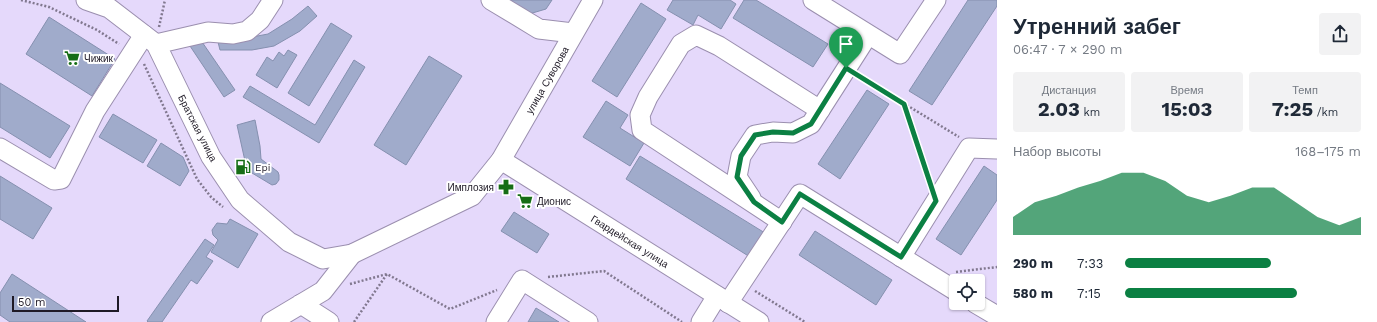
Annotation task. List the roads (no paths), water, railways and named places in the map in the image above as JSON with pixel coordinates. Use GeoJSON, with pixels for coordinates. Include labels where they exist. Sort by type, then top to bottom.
{"type":"FeatureCollection","features":[{"type":"Feature","properties":{"kind":"street","name":"Братская улица"},"geometry":{"type":"LineString","coordinates":[[86,0],[109,8],[150,39],[211,157],[240,200],[289,242],[323,259],[352,254],[472,196],[501,160]]}},
{"type":"Feature","properties":{"kind":"street"},"geometry":{"type":"LineString","coordinates":[[0,148],[54,180],[61,179],[95,111],[150,39],[208,32],[233,34],[247,31],[260,20],[273,0]]}},
{"type":"Feature","properties":{"kind":"street"},"geometry":{"type":"LineString","coordinates":[[491,0],[539,29],[574,33]]}},
{"type":"Feature","properties":{"kind":"street","name":"улица Суворова"},"geometry":{"type":"LineString","coordinates":[[501,160],[593,0]]}},
{"type":"Feature","properties":{"kind":"street"},"geometry":{"type":"LineString","coordinates":[[813,0],[900,54],[936,0]]}},
{"type":"Feature","properties":{"kind":"street"},"geometry":{"type":"LineString","coordinates":[[782,222],[754,202],[642,130],[640,115],[648,97],[681,44],[696,35],[719,46],[820,110]]}},
{"type":"Feature","properties":{"kind":"street"},"geometry":{"type":"LineString","coordinates":[[754,202],[737,177],[741,156],[755,135],[773,132],[793,133],[811,124],[868,35]]}},
{"type":"Feature","properties":{"kind":"street"},"geometry":{"type":"LineString","coordinates":[[901,257],[969,148],[997,149]]}},
{"type":"Feature","properties":{"kind":"street","name":"Гвардейская улица"},"geometry":{"type":"LineString","coordinates":[[501,160],[759,322]]}},
{"type":"Feature","properties":{"kind":"street"},"geometry":{"type":"LineString","coordinates":[[701,322],[742,282],[800,194],[949,287]]}},
{"type":"Feature","properties":{"kind":"street"},"geometry":{"type":"LineString","coordinates":[[271,322],[323,291],[352,254]]}},
{"type":"Feature","properties":{"kind":"street"},"geometry":{"type":"LineString","coordinates":[[496,322],[522,280],[588,322]]}},
{"type":"Feature","properties":{"kind":"street"},"geometry":{"type":"LineString","coordinates":[[301,304],[329,322]]}},
{"type":"Feature","properties":{"kind":"street"},"geometry":{"type":"LineString","coordinates":[[985,309],[997,316]]}},
{"type":"Feature","properties":{"kind":"place","name":"Чижик"},"geometry":{"type":"Point","coordinates":[72,58]}},
{"type":"Feature","properties":{"kind":"place","name":"Epi"},"geometry":{"type":"Point","coordinates":[243,167]}},
{"type":"Feature","properties":{"kind":"place","name":"Имплозия"},"geometry":{"type":"Point","coordinates":[506,187]}},
{"type":"Feature","properties":{"kind":"place","name":"Дионис"},"geometry":{"type":"Point","coordinates":[525,201]}}]}
